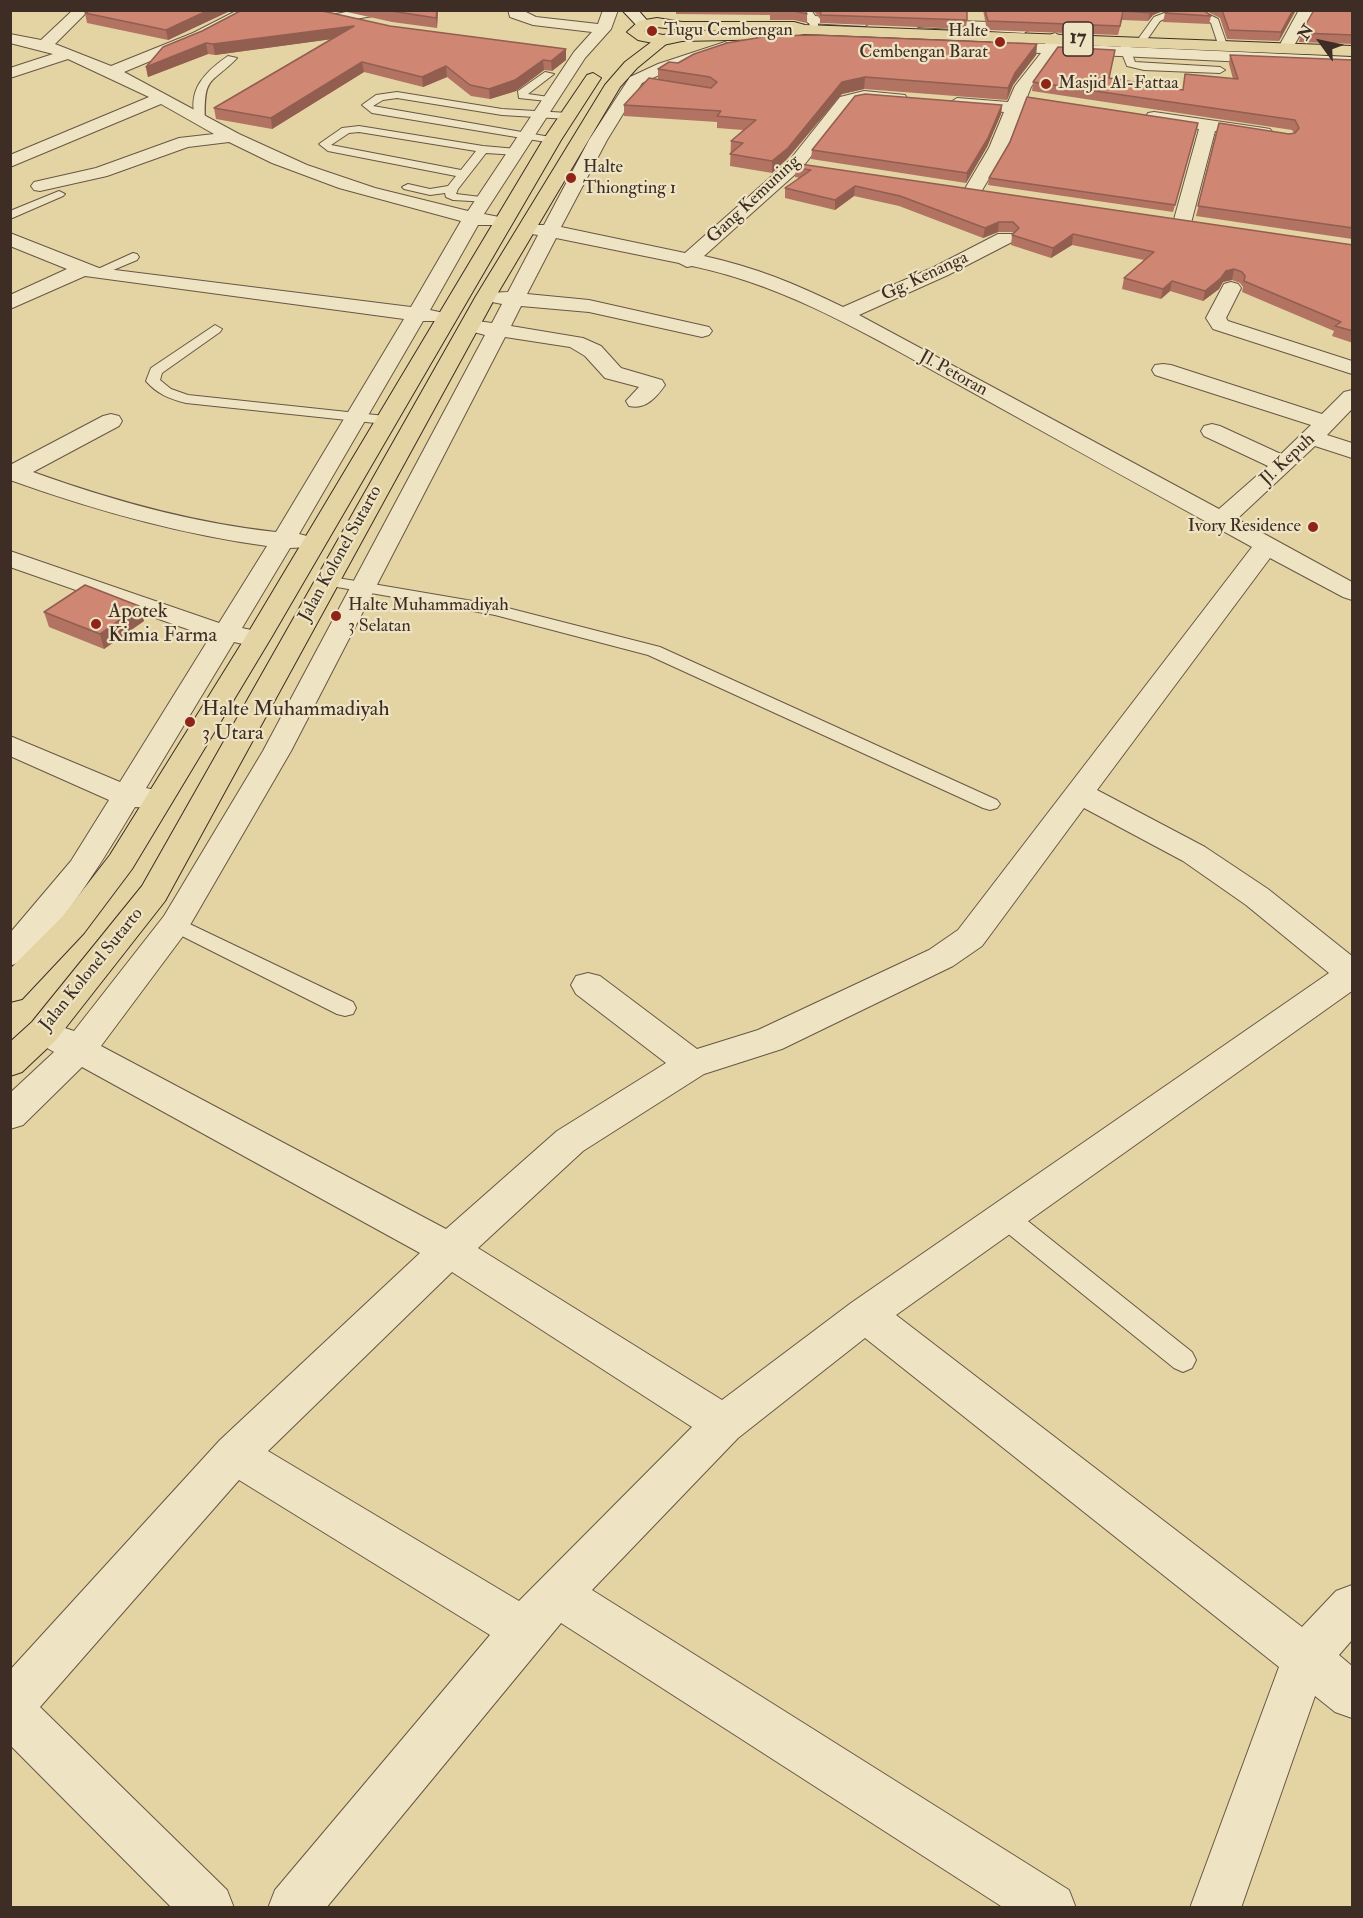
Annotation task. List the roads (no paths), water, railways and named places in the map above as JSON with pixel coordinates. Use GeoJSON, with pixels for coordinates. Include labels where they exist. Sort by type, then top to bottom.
{"type":"FeatureCollection","features":[{"type":"Feature","properties":{"kind":"main road","name":"17"},"geometry":{"type":"LineString","coordinates":[[943,39],[976,24],[1053,43]]}},
{"type":"Feature","properties":{"kind":"main road"},"geometry":{"type":"LineString","coordinates":[[666,29],[767,35],[794,33],[810,26]]}},
{"type":"Feature","properties":{"kind":"main road","name":"Jalan Kolonel Sutarto"},"geometry":{"type":"LineString","coordinates":[[10,1063],[62,1040],[153,893],[326,580],[458,322],[503,222],[532,143],[554,110],[618,48],[666,29]]}},
{"type":"Feature","properties":{"kind":"main road","name":"Jalan Kolonel Sutarto"},"geometry":{"type":"LineString","coordinates":[[10,990],[73,925],[121,862],[258,638],[385,420],[458,322],[486,296],[539,230],[607,111],[613,85],[666,29]]}},
{"type":"Feature","properties":{"kind":"main road"},"geometry":{"type":"LineString","coordinates":[[1135,42],[1220,41],[1288,44],[1353,51]]}},
{"type":"Feature","properties":{"kind":"street"},"geometry":{"type":"LineString","coordinates":[[45,45],[82,10]]}},
{"type":"Feature","properties":{"kind":"street"},"geometry":{"type":"LineString","coordinates":[[110,72],[173,47],[222,22],[252,10]]}},
{"type":"Feature","properties":{"kind":"street"},"geometry":{"type":"LineString","coordinates":[[337,18],[385,10]]}},
{"type":"Feature","properties":{"kind":"street"},"geometry":{"type":"LineString","coordinates":[[515,10],[515,14],[533,21],[607,20]]}},
{"type":"Feature","properties":{"kind":"street"},"geometry":{"type":"LineString","coordinates":[[629,10],[666,29]]}},
{"type":"Feature","properties":{"kind":"street"},"geometry":{"type":"LineString","coordinates":[[1288,44],[1307,10]]}},
{"type":"Feature","properties":{"kind":"street"},"geometry":{"type":"LineString","coordinates":[[319,14],[373,26]]}},
{"type":"Feature","properties":{"kind":"street"},"geometry":{"type":"LineString","coordinates":[[554,110],[581,55],[607,20]]}},
{"type":"Feature","properties":{"kind":"street"},"geometry":{"type":"LineString","coordinates":[[607,111],[634,82],[664,66],[723,48],[767,40],[810,26],[976,24],[1135,42],[1353,62]]}},
{"type":"Feature","properties":{"kind":"street"},"geometry":{"type":"LineString","coordinates":[[810,26],[943,39],[1053,43],[1135,42]]}},
{"type":"Feature","properties":{"kind":"street"},"geometry":{"type":"LineString","coordinates":[[10,38],[45,45],[110,72],[201,118],[231,137],[336,183],[479,209],[503,222]]}},
{"type":"Feature","properties":{"kind":"street"},"geometry":{"type":"LineString","coordinates":[[972,192],[998,148],[1016,102],[1053,43]]}},
{"type":"Feature","properties":{"kind":"street"},"geometry":{"type":"LineString","coordinates":[[1288,44],[1353,43]]}},
{"type":"Feature","properties":{"kind":"street"},"geometry":{"type":"LineString","coordinates":[[10,73],[67,54]]}},
{"type":"Feature","properties":{"kind":"street","name":"Gang Kemuning"},"geometry":{"type":"LineString","coordinates":[[687,261],[795,165],[848,99],[864,96],[912,99]]}},
{"type":"Feature","properties":{"kind":"street"},"geometry":{"type":"LineString","coordinates":[[10,162],[161,98]]}},
{"type":"Feature","properties":{"kind":"street"},"geometry":{"type":"LineString","coordinates":[[945,102],[1016,102],[1040,99]]}},
{"type":"Feature","properties":{"kind":"street"},"geometry":{"type":"LineString","coordinates":[[1141,115],[1275,134]]}},
{"type":"Feature","properties":{"kind":"street"},"geometry":{"type":"LineString","coordinates":[[1182,223],[1208,125]]}},
{"type":"Feature","properties":{"kind":"street"},"geometry":{"type":"LineString","coordinates":[[40,186],[101,172],[185,142],[231,137]]}},
{"type":"Feature","properties":{"kind":"street"},"geometry":{"type":"LineString","coordinates":[[19,140],[45,147]]}},
{"type":"Feature","properties":{"kind":"street"},"geometry":{"type":"LineString","coordinates":[[10,954],[38,925],[82,868],[283,540],[479,209],[532,143]]}},
{"type":"Feature","properties":{"kind":"street"},"geometry":{"type":"LineString","coordinates":[[795,165],[817,168]]}},
{"type":"Feature","properties":{"kind":"street"},"geometry":{"type":"LineString","coordinates":[[949,189],[995,195]]}},
{"type":"Feature","properties":{"kind":"street"},"geometry":{"type":"LineString","coordinates":[[1159,219],[1204,226]]}},
{"type":"Feature","properties":{"kind":"street"},"geometry":{"type":"LineString","coordinates":[[10,1115],[62,1040],[175,924],[277,752],[514,298],[539,230]]}},
{"type":"Feature","properties":{"kind":"street","name":"Jl. Petoran"},"geometry":{"type":"LineString","coordinates":[[539,230],[687,261],[732,268],[785,286],[844,314],[1353,592]]}},
{"type":"Feature","properties":{"kind":"street","name":"Gg. Kenanga"},"geometry":{"type":"LineString","coordinates":[[844,314],[941,271],[1005,238]]}},
{"type":"Feature","properties":{"kind":"street"},"geometry":{"type":"LineString","coordinates":[[10,239],[88,271],[418,314],[554,337],[585,346],[614,373],[654,385],[637,401]]}},
{"type":"Feature","properties":{"kind":"street"},"geometry":{"type":"LineString","coordinates":[[10,303],[88,271]]}},
{"type":"Feature","properties":{"kind":"street"},"geometry":{"type":"LineString","coordinates":[[1231,288],[1216,318],[1220,325],[1353,368]]}},
{"type":"Feature","properties":{"kind":"street"},"geometry":{"type":"LineString","coordinates":[[486,296],[590,306],[702,331]]}},
{"type":"Feature","properties":{"kind":"street"},"geometry":{"type":"LineString","coordinates":[[1164,370],[1320,430],[1353,451]]}},
{"type":"Feature","properties":{"kind":"street","name":"Jl. Kepuh"},"geometry":{"type":"LineString","coordinates":[[1221,520],[1284,464],[1353,397]]}},
{"type":"Feature","properties":{"kind":"street"},"geometry":{"type":"LineString","coordinates":[[12,472],[111,421]]}},
{"type":"Feature","properties":{"kind":"street"},"geometry":{"type":"LineString","coordinates":[[1212,431],[1284,464]]}},
{"type":"Feature","properties":{"kind":"street"},"geometry":{"type":"LineString","coordinates":[[12,472],[127,510],[190,525],[314,543]]}},
{"type":"Feature","properties":{"kind":"street"},"geometry":{"type":"LineString","coordinates":[[10,1706],[235,1454],[449,1250],[570,1141],[692,1064],[770,1040],[960,947],[983,924],[1267,545]]}},
{"type":"Feature","properties":{"kind":"street"},"geometry":{"type":"LineString","coordinates":[[10,558],[226,634],[258,638]]}},
{"type":"Feature","properties":{"kind":"street"},"geometry":{"type":"LineString","coordinates":[[10,745],[127,797],[160,799]]}},
{"type":"Feature","properties":{"kind":"street"},"geometry":{"type":"LineString","coordinates":[[292,1908],[524,1630],[723,1424],[865,1315],[1353,974],[1257,897],[1194,854],[1081,794]]}},
{"type":"Feature","properties":{"kind":"street"},"geometry":{"type":"LineString","coordinates":[[588,985],[692,1064]]}},
{"type":"Feature","properties":{"kind":"street"},"geometry":{"type":"LineString","coordinates":[[62,1040],[449,1250],[723,1424]]}},
{"type":"Feature","properties":{"kind":"street"},"geometry":{"type":"LineString","coordinates":[[865,1315],[1353,1695]]}},
{"type":"Feature","properties":{"kind":"street"},"geometry":{"type":"LineString","coordinates":[[235,1454],[524,1630]]}},
{"type":"Feature","properties":{"kind":"street"},"geometry":{"type":"LineString","coordinates":[[558,1594],[1051,1908]]}},
{"type":"Feature","properties":{"kind":"street"},"geometry":{"type":"LineString","coordinates":[[1215,1908],[1306,1657],[1353,1607]]}},
{"type":"Feature","properties":{"kind":"street"},"geometry":{"type":"LineString","coordinates":[[10,1711],[209,1908]]}},
{"type":"Feature","properties":{"kind":"lane"},"geometry":{"type":"LineString","coordinates":[[1170,14],[1157,19],[1135,42],[1131,64],[1220,70]]}},
{"type":"Feature","properties":{"kind":"lane"},"geometry":{"type":"LineString","coordinates":[[1203,15],[1215,21],[1220,41]]}},
{"type":"Feature","properties":{"kind":"lane"},"geometry":{"type":"LineString","coordinates":[[201,118],[202,81],[231,58]]}},
{"type":"Feature","properties":{"kind":"lane"},"geometry":{"type":"LineString","coordinates":[[549,74],[522,93],[523,96],[554,110]]}},
{"type":"Feature","properties":{"kind":"lane"},"geometry":{"type":"LineString","coordinates":[[634,82],[658,85]]}},
{"type":"Feature","properties":{"kind":"lane"},"geometry":{"type":"LineString","coordinates":[[532,143],[372,110],[367,105],[380,97],[398,95],[502,112],[554,110]]}},
{"type":"Feature","properties":{"kind":"lane"},"geometry":{"type":"LineString","coordinates":[[464,174],[328,148],[324,144],[346,130],[359,129],[483,149],[532,143]]}},
{"type":"Feature","properties":{"kind":"lane"},"geometry":{"type":"LineString","coordinates":[[479,209],[450,195],[452,189],[483,149]]}},
{"type":"Feature","properties":{"kind":"lane"},"geometry":{"type":"LineString","coordinates":[[408,187],[430,192],[452,189]]}},
{"type":"Feature","properties":{"kind":"lane"},"geometry":{"type":"LineString","coordinates":[[10,216],[59,194]]}},
{"type":"Feature","properties":{"kind":"lane"},"geometry":{"type":"LineString","coordinates":[[88,271],[133,258]]}},
{"type":"Feature","properties":{"kind":"lane"},"geometry":{"type":"LineString","coordinates":[[215,329],[156,371],[153,381],[166,392],[186,399],[385,420]]}},
{"type":"Feature","properties":{"kind":"lane"},"geometry":{"type":"LineString","coordinates":[[326,580],[496,610],[654,651],[990,804]]}},
{"type":"Feature","properties":{"kind":"lane"},"geometry":{"type":"LineString","coordinates":[[175,924],[345,1008]]}},
{"type":"Feature","properties":{"kind":"lane"},"geometry":{"type":"LineString","coordinates":[[1005,1216],[1183,1360]]}},
{"type":"Feature","properties":{"kind":"place","name":"Tugu Cembengan"},"geometry":{"type":"Point","coordinates":[652,31]}},
{"type":"Feature","properties":{"kind":"place","name":"Halte Cembengan Barat"},"geometry":{"type":"Point","coordinates":[1000,42]}},
{"type":"Feature","properties":{"kind":"place","name":"Masjid Al-Fattaa"},"geometry":{"type":"Point","coordinates":[1046,84]}},
{"type":"Feature","properties":{"kind":"place","name":"Halte Thiongting 1"},"geometry":{"type":"Point","coordinates":[571,178]}},
{"type":"Feature","properties":{"kind":"place","name":"Ivory Residence"},"geometry":{"type":"Point","coordinates":[1313,527]}},
{"type":"Feature","properties":{"kind":"place","name":"Halte Muhammadiyah 3 Selatan"},"geometry":{"type":"Point","coordinates":[336,616]}},
{"type":"Feature","properties":{"kind":"place","name":"Apotek Kimia Farma"},"geometry":{"type":"Point","coordinates":[96,624]}},
{"type":"Feature","properties":{"kind":"place","name":"Halte Muhammadiyah 3 Utara"},"geometry":{"type":"Point","coordinates":[190,722]}}]}
